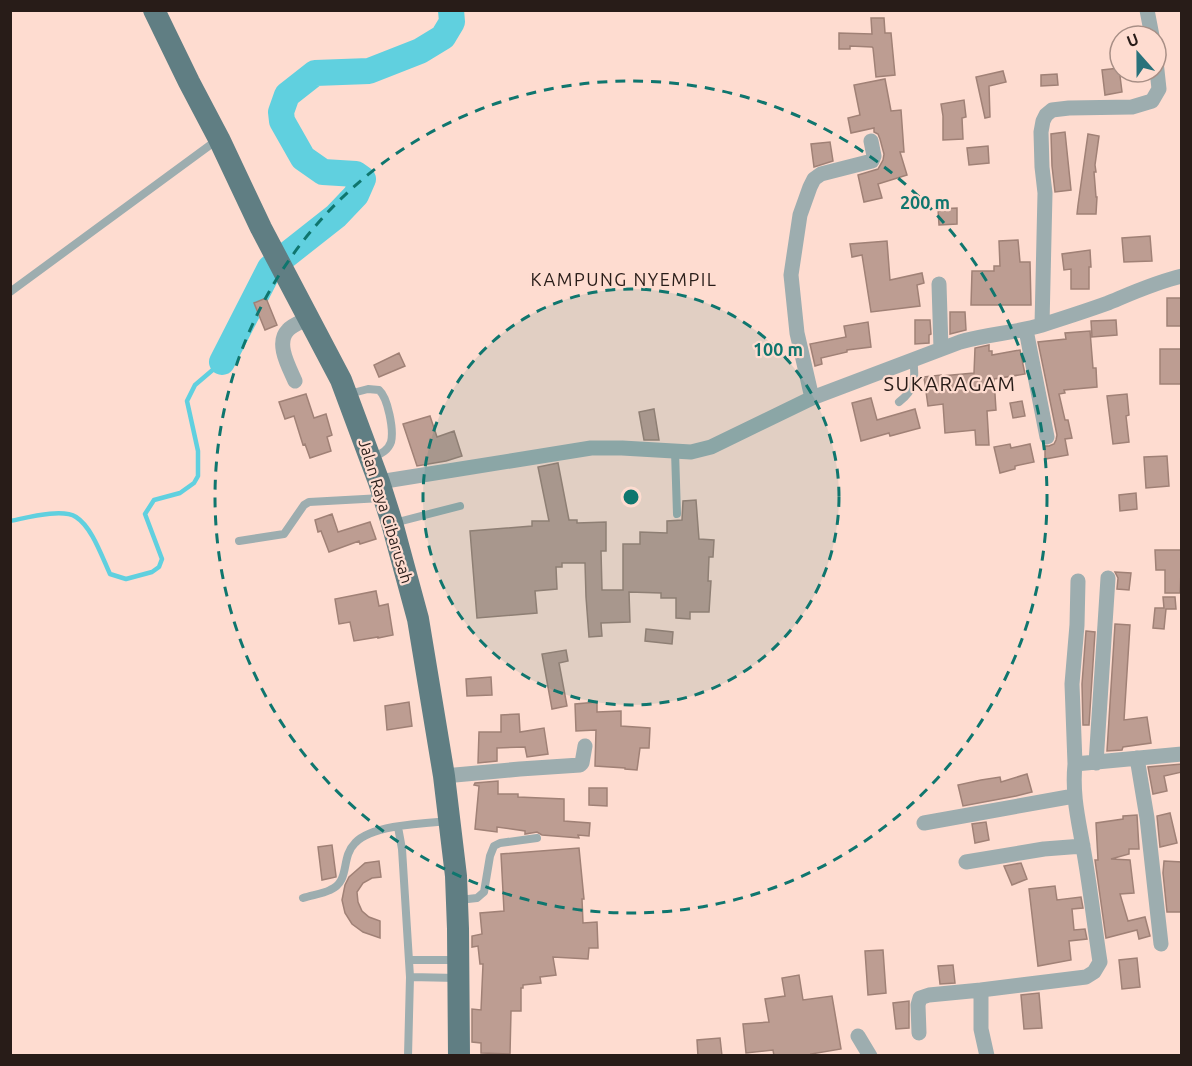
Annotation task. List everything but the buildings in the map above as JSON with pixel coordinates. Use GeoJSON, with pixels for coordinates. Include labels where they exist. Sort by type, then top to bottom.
{"type":"FeatureCollection","features":[{"type":"Feature","properties":{"kind":"main road","name":"Jalan Raya Cibarusah"},"geometry":{"type":"LineString","coordinates":[[154,10],[273,252],[341,380],[392,523],[418,619],[450,821],[457,900],[459,1056]]}},
{"type":"Feature","properties":{"kind":"street"},"geometry":{"type":"LineString","coordinates":[[1042,325],[1045,193],[1041,132],[1043,121],[1052,110],[1132,107],[1152,101],[1159,89],[1158,84]]}},
{"type":"Feature","properties":{"kind":"street"},"geometry":{"type":"LineString","coordinates":[[812,398],[797,333],[790,275],[800,215],[814,179],[821,174],[872,161],[874,156],[871,141]]}},
{"type":"Feature","properties":{"kind":"street"},"geometry":{"type":"LineString","coordinates":[[381,490],[591,448],[691,452],[711,447],[812,398],[913,359],[973,338],[1026,330],[1182,276]]}},
{"type":"Feature","properties":{"kind":"street"},"geometry":{"type":"LineString","coordinates":[[939,284],[941,349]]}},
{"type":"Feature","properties":{"kind":"street"},"geometry":{"type":"LineString","coordinates":[[295,381],[284,350],[284,334],[292,326],[309,318]]}},
{"type":"Feature","properties":{"kind":"street"},"geometry":{"type":"LineString","coordinates":[[1026,330],[1047,437]]}},
{"type":"Feature","properties":{"kind":"street"},"geometry":{"type":"LineString","coordinates":[[1096,763],[1108,578]]}},
{"type":"Feature","properties":{"kind":"street"},"geometry":{"type":"LineString","coordinates":[[919,1033],[918,1005],[920,998],[929,994],[1086,977],[1094,972],[1100,962],[1073,781],[1075,764],[1072,684],[1078,581]]}},
{"type":"Feature","properties":{"kind":"street"},"geometry":{"type":"LineString","coordinates":[[444,776],[579,765],[582,763],[585,746]]}},
{"type":"Feature","properties":{"kind":"street"},"geometry":{"type":"LineString","coordinates":[[1075,764],[1182,754]]}},
{"type":"Feature","properties":{"kind":"street"},"geometry":{"type":"LineString","coordinates":[[1137,758],[1147,818],[1161,944]]}},
{"type":"Feature","properties":{"kind":"street"},"geometry":{"type":"LineString","coordinates":[[924,823],[1074,796]]}},
{"type":"Feature","properties":{"kind":"street"},"geometry":{"type":"LineString","coordinates":[[966,862],[1044,849],[1083,846]]}},
{"type":"Feature","properties":{"kind":"street"},"geometry":{"type":"LineString","coordinates":[[981,990],[981,1029],[987,1056]]}},
{"type":"Feature","properties":{"kind":"street"},"geometry":{"type":"LineString","coordinates":[[858,1036],[870,1056]]}},
{"type":"Feature","properties":{"kind":"lane"},"geometry":{"type":"LineString","coordinates":[[10,292],[219,139]]}},
{"type":"Feature","properties":{"kind":"lane"},"geometry":{"type":"LineString","coordinates":[[899,402],[908,395],[912,385],[915,371],[913,359]]}},
{"type":"Feature","properties":{"kind":"lane"},"geometry":{"type":"LineString","coordinates":[[347,395],[368,389],[379,390],[383,394],[389,411],[391,443],[385,452],[371,459]]}},
{"type":"Feature","properties":{"kind":"lane"},"geometry":{"type":"LineString","coordinates":[[675,451],[677,514]]}},
{"type":"Feature","properties":{"kind":"lane"},"geometry":{"type":"LineString","coordinates":[[239,541],[284,534],[309,502],[381,490]]}},
{"type":"Feature","properties":{"kind":"lane"},"geometry":{"type":"LineString","coordinates":[[392,523],[460,506]]}},
{"type":"Feature","properties":{"kind":"lane"},"geometry":{"type":"LineString","coordinates":[[303,898],[331,890],[338,884],[344,877],[348,852],[357,840],[379,830],[398,826],[450,821]]}},
{"type":"Feature","properties":{"kind":"lane"},"geometry":{"type":"LineString","coordinates":[[398,826],[402,849],[410,977],[408,1056]]}},
{"type":"Feature","properties":{"kind":"lane"},"geometry":{"type":"LineString","coordinates":[[457,900],[477,898],[484,892],[494,846],[500,843],[537,838]]}},
{"type":"Feature","properties":{"kind":"lane"},"geometry":{"type":"LineString","coordinates":[[409,960],[459,969]]}},
{"type":"Feature","properties":{"kind":"lane"},"geometry":{"type":"LineString","coordinates":[[410,977],[459,969]]}},
{"type":"Feature","properties":{"kind":"waterway"},"geometry":{"type":"LineString","coordinates":[[222,362],[270,268],[336,216],[356,195],[363,179],[356,174],[323,172],[303,158],[282,121],[281,112],[287,95],[315,73],[369,71],[420,51],[443,37],[452,22],[451,10]]}},
{"type":"Feature","properties":{"kind":"waterway"},"geometry":{"type":"LineString","coordinates":[[10,521],[44,514],[70,514],[87,528],[110,574],[126,579],[152,572],[159,567],[162,559],[145,514],[154,500],[180,493],[194,483],[198,476],[198,451],[187,401],[195,385],[222,362]]}},
{"type":"Feature","properties":{"kind":"district","name":"KAMPUNG NYEMPIL"},"geometry":{"type":"Point","coordinates":[624,279]}},
{"type":"Feature","properties":{"kind":"district","name":"SUKARAGAM"},"geometry":{"type":"Point","coordinates":[950,383]}}]}
